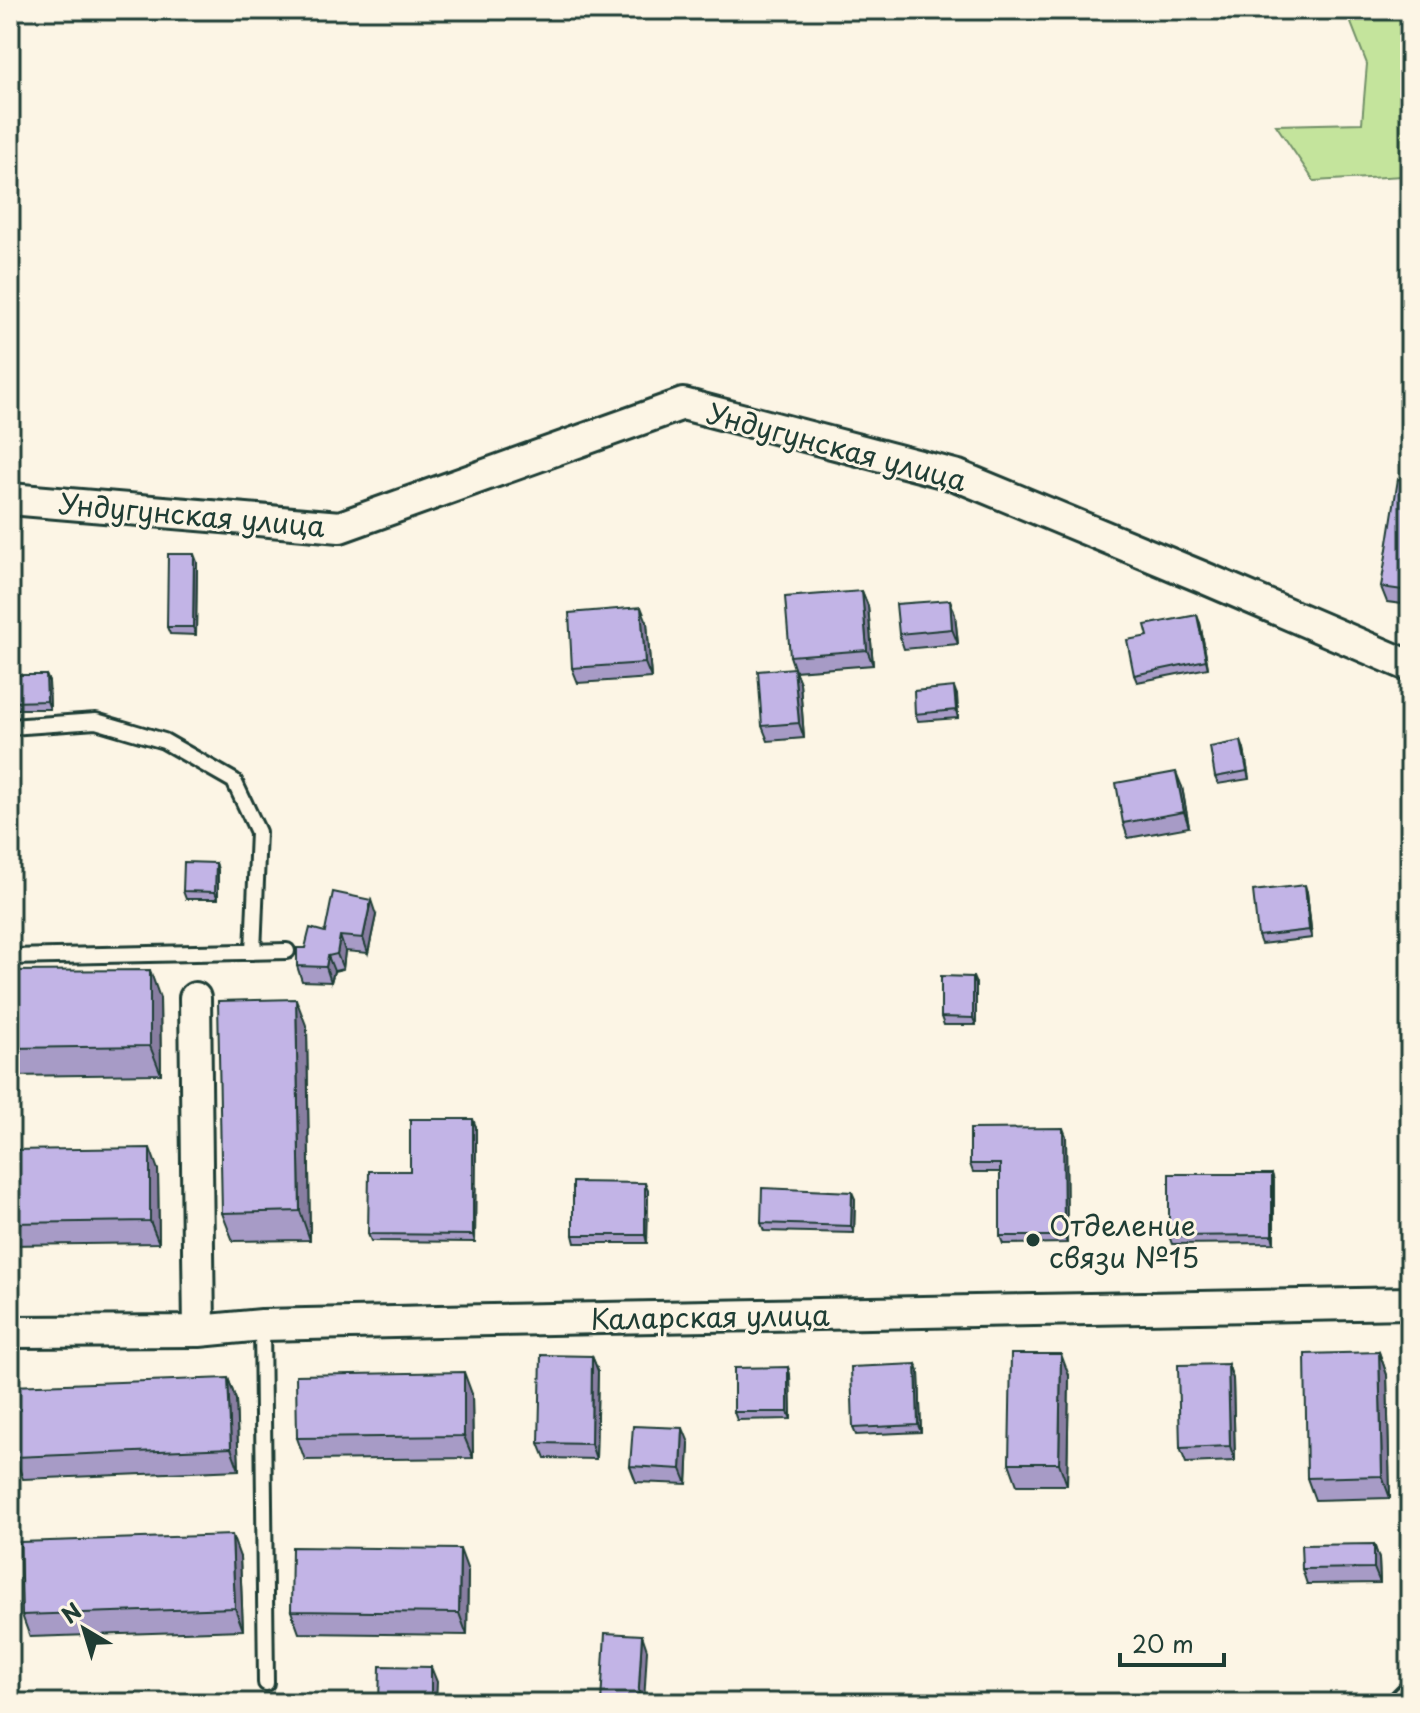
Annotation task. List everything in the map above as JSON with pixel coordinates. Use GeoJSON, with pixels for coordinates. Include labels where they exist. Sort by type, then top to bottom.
{"type":"FeatureCollection","features":[{"type":"Feature","properties":{"kind":"street","name":"Ундугунская улица"},"geometry":{"type":"LineString","coordinates":[[10,499],[340,527],[683,404],[958,476],[1410,666]]}},
{"type":"Feature","properties":{"kind":"street"},"geometry":{"type":"LineString","coordinates":[[195,998],[199,1331]]}},
{"type":"Feature","properties":{"kind":"street","name":"Каларская улица"},"geometry":{"type":"LineString","coordinates":[[10,1332],[199,1331],[262,1325],[1410,1303]]}},
{"type":"Feature","properties":{"kind":"street"},"geometry":{"type":"LineString","coordinates":[[1404,1703],[1410,1697]]}},
{"type":"Feature","properties":{"kind":"lane"},"geometry":{"type":"LineString","coordinates":[[10,727],[96,721],[164,741],[234,781],[258,832],[253,952]]}},
{"type":"Feature","properties":{"kind":"lane"},"geometry":{"type":"LineString","coordinates":[[10,957],[287,951]]}},
{"type":"Feature","properties":{"kind":"lane"},"geometry":{"type":"LineString","coordinates":[[262,1325],[266,1683]]}},
{"type":"Feature","properties":{"kind":"green space"},"geometry":{"type":"Polygon","coordinates":[[[1346,10],[1400,10],[1410,21],[1410,226],[1403,176],[1314,181],[1276,125],[1362,123],[1367,64],[1346,10]]]}},
{"type":"Feature","properties":{"kind":"building"},"geometry":{"type":"Polygon","coordinates":[[[1398,479],[1410,481],[1410,591],[1381,587],[1398,479]]]}},
{"type":"Feature","properties":{"kind":"building"},"geometry":{"type":"Polygon","coordinates":[[[168,554],[194,554],[193,627],[167,627],[168,554]]]}},
{"type":"Feature","properties":{"kind":"building"},"geometry":{"type":"Polygon","coordinates":[[[862,591],[867,650],[790,656],[785,597],[862,591]]]}},
{"type":"Feature","properties":{"kind":"building"},"geometry":{"type":"Polygon","coordinates":[[[950,600],[952,629],[899,634],[896,604],[950,600]]]}},
{"type":"Feature","properties":{"kind":"building"},"geometry":{"type":"Polygon","coordinates":[[[641,607],[645,663],[572,668],[569,613],[641,607]]]}},
{"type":"Feature","properties":{"kind":"building"},"geometry":{"type":"Polygon","coordinates":[[[1197,615],[1206,660],[1134,675],[1127,640],[1148,636],[1145,625],[1197,615]]]}},
{"type":"Feature","properties":{"kind":"building"},"geometry":{"type":"Polygon","coordinates":[[[794,668],[799,723],[762,726],[758,671],[794,668]]]}},
{"type":"Feature","properties":{"kind":"building"},"geometry":{"type":"Polygon","coordinates":[[[12,675],[46,675],[47,701],[12,702],[12,675]]]}},
{"type":"Feature","properties":{"kind":"building"},"geometry":{"type":"Polygon","coordinates":[[[954,687],[956,710],[915,714],[914,691],[954,687]]]}},
{"type":"Feature","properties":{"kind":"building"},"geometry":{"type":"Polygon","coordinates":[[[1241,741],[1247,771],[1215,777],[1210,747],[1241,741]]]}},
{"type":"Feature","properties":{"kind":"building"},"geometry":{"type":"Polygon","coordinates":[[[1176,772],[1184,812],[1123,823],[1116,783],[1176,772]]]}},
{"type":"Feature","properties":{"kind":"building"},"geometry":{"type":"Polygon","coordinates":[[[184,862],[216,863],[215,892],[183,891],[184,862]]]}},
{"type":"Feature","properties":{"kind":"building"},"geometry":{"type":"Polygon","coordinates":[[[1305,885],[1309,930],[1258,936],[1253,891],[1305,885]]]}},
{"type":"Feature","properties":{"kind":"building"},"geometry":{"type":"Polygon","coordinates":[[[333,892],[371,900],[363,938],[340,936],[337,954],[328,956],[326,967],[297,966],[297,948],[305,948],[310,928],[325,932],[333,892]]]}},
{"type":"Feature","properties":{"kind":"building"},"geometry":{"type":"Polygon","coordinates":[[[150,970],[150,1046],[10,1048],[10,971],[150,970]]]}},
{"type":"Feature","properties":{"kind":"building"},"geometry":{"type":"Polygon","coordinates":[[[941,976],[973,977],[973,1018],[941,1017],[941,976]]]}},
{"type":"Feature","properties":{"kind":"building"},"geometry":{"type":"Polygon","coordinates":[[[296,999],[300,1211],[222,1213],[218,1001],[296,999]]]}},
{"type":"Feature","properties":{"kind":"building"},"geometry":{"type":"Polygon","coordinates":[[[410,1119],[473,1119],[473,1235],[368,1234],[369,1171],[410,1171],[410,1119]]]}},
{"type":"Feature","properties":{"kind":"building"},"geometry":{"type":"Polygon","coordinates":[[[1063,1128],[1064,1236],[1000,1236],[1000,1164],[970,1164],[970,1129],[1063,1128]]]}},
{"type":"Feature","properties":{"kind":"building"},"geometry":{"type":"Polygon","coordinates":[[[150,1148],[150,1221],[10,1223],[10,1150],[150,1148]]]}},
{"type":"Feature","properties":{"kind":"building"},"geometry":{"type":"Polygon","coordinates":[[[1169,1174],[1272,1174],[1272,1235],[1169,1236],[1169,1174]]]}},
{"type":"Feature","properties":{"kind":"building"},"geometry":{"type":"Polygon","coordinates":[[[573,1182],[645,1183],[645,1235],[573,1235],[573,1182]]]}},
{"type":"Feature","properties":{"kind":"building"},"geometry":{"type":"Polygon","coordinates":[[[762,1188],[852,1192],[851,1226],[761,1223],[762,1188]]]}},
{"type":"Feature","properties":{"kind":"building"},"geometry":{"type":"Polygon","coordinates":[[[1379,1352],[1382,1476],[1307,1478],[1305,1354],[1379,1352]]]}},
{"type":"Feature","properties":{"kind":"building"},"geometry":{"type":"Polygon","coordinates":[[[1011,1354],[1061,1354],[1059,1463],[1009,1463],[1011,1354]]]}},
{"type":"Feature","properties":{"kind":"building"},"geometry":{"type":"Polygon","coordinates":[[[541,1355],[592,1356],[591,1444],[539,1443],[541,1355]]]}},
{"type":"Feature","properties":{"kind":"building"},"geometry":{"type":"Polygon","coordinates":[[[916,1364],[918,1425],[853,1428],[851,1367],[916,1364]]]}},
{"type":"Feature","properties":{"kind":"building"},"geometry":{"type":"Polygon","coordinates":[[[1228,1364],[1230,1446],[1180,1448],[1178,1365],[1228,1364]]]}},
{"type":"Feature","properties":{"kind":"building"},"geometry":{"type":"Polygon","coordinates":[[[788,1367],[788,1412],[734,1412],[734,1368],[788,1367]]]}},
{"type":"Feature","properties":{"kind":"building"},"geometry":{"type":"Polygon","coordinates":[[[464,1372],[464,1436],[297,1438],[296,1375],[464,1372]]]}},
{"type":"Feature","properties":{"kind":"building"},"geometry":{"type":"Polygon","coordinates":[[[228,1378],[231,1448],[15,1457],[12,1386],[228,1378]]]}},
{"type":"Feature","properties":{"kind":"building"},"geometry":{"type":"Polygon","coordinates":[[[633,1426],[683,1428],[681,1469],[630,1466],[633,1426]]]}},
{"type":"Feature","properties":{"kind":"building"},"geometry":{"type":"Polygon","coordinates":[[[232,1535],[235,1608],[22,1615],[20,1542],[232,1535]]]}},
{"type":"Feature","properties":{"kind":"building"},"geometry":{"type":"Polygon","coordinates":[[[1374,1544],[1374,1568],[1302,1569],[1301,1545],[1374,1544]]]}},
{"type":"Feature","properties":{"kind":"building"},"geometry":{"type":"Polygon","coordinates":[[[292,1547],[460,1549],[459,1613],[291,1611],[292,1547]]]}},
{"type":"Feature","properties":{"kind":"building"},"geometry":{"type":"Polygon","coordinates":[[[605,1633],[642,1635],[638,1703],[601,1703],[605,1633]]]}},
{"type":"Feature","properties":{"kind":"building"},"geometry":{"type":"Polygon","coordinates":[[[380,1666],[431,1667],[431,1703],[379,1703],[380,1666]]]}},
{"type":"Feature","properties":{"kind":"place","name":"Отделение связи №15"},"geometry":{"type":"Point","coordinates":[1033,1240]}}]}
